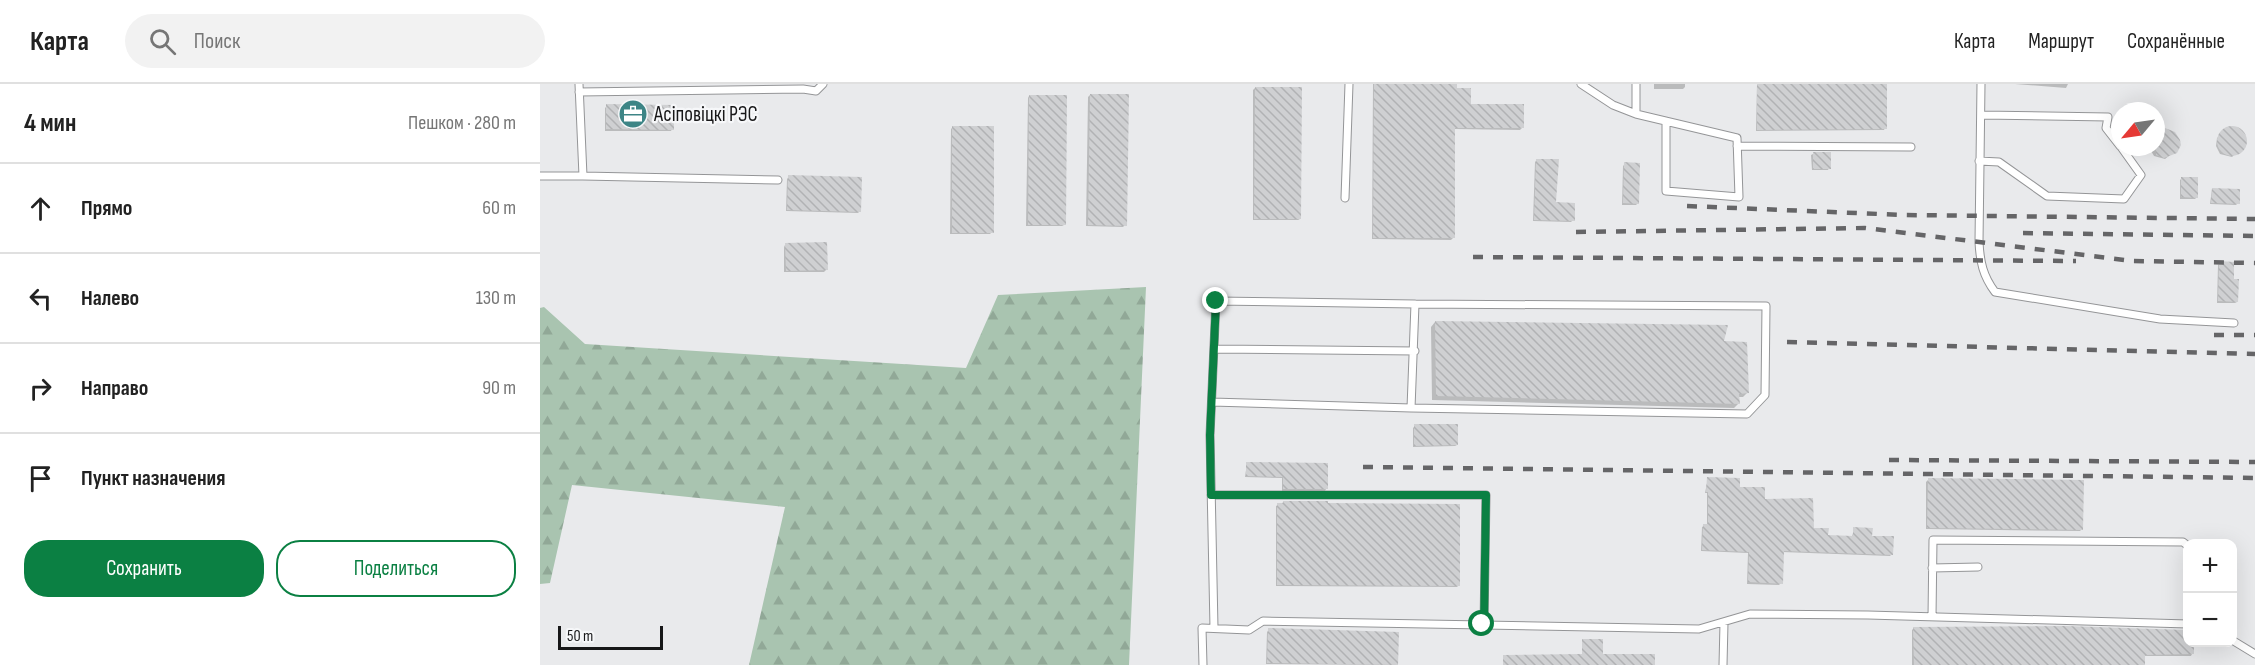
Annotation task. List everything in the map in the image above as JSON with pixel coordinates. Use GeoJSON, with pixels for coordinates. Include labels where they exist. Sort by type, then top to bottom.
{"type":"FeatureCollection","features":[{"type":"Feature","properties":{"kind":"lane"},"geometry":{"type":"LineString","coordinates":[[583,176],[579,88],[803,89],[816,92],[823,84]]}},
{"type":"Feature","properties":{"kind":"lane"},"geometry":{"type":"LineString","coordinates":[[1345,198],[1349,84]]}},
{"type":"Feature","properties":{"kind":"lane"},"geometry":{"type":"LineString","coordinates":[[1581,84],[1613,105],[1636,114],[1666,121],[1737,138],[1739,197],[1666,191],[1666,121]]}},
{"type":"Feature","properties":{"kind":"lane"},"geometry":{"type":"LineString","coordinates":[[1636,84],[1636,114]]}},
{"type":"Feature","properties":{"kind":"lane"},"geometry":{"type":"LineString","coordinates":[[1981,84],[1980,261],[1985,278],[1995,292],[2160,319],[2234,323]]}},
{"type":"Feature","properties":{"kind":"lane"},"geometry":{"type":"LineString","coordinates":[[1981,115],[2108,117],[2106,128],[2111,134]]}},
{"type":"Feature","properties":{"kind":"lane"},"geometry":{"type":"LineString","coordinates":[[1737,146],[1911,147]]}},
{"type":"Feature","properties":{"kind":"lane"},"geometry":{"type":"LineString","coordinates":[[1979,161],[1999,162],[2047,196],[2124,199],[2141,175],[2127,156]]}},
{"type":"Feature","properties":{"kind":"lane"},"geometry":{"type":"LineString","coordinates":[[540,176],[778,180]]}},
{"type":"Feature","properties":{"kind":"lane"},"geometry":{"type":"LineString","coordinates":[[1212,402],[1747,414],[1765,395],[1766,306],[1216,301],[1212,402],[1211,495],[1214,628]]}},
{"type":"Feature","properties":{"kind":"lane"},"geometry":{"type":"LineString","coordinates":[[1411,408],[1415,351],[1415,304]]}},
{"type":"Feature","properties":{"kind":"lane"},"geometry":{"type":"LineString","coordinates":[[1214,349],[1415,351]]}},
{"type":"Feature","properties":{"kind":"lane"},"geometry":{"type":"LineString","coordinates":[[1211,495],[1486,495],[1484,625]]}},
{"type":"Feature","properties":{"kind":"lane"},"geometry":{"type":"LineString","coordinates":[[1932,617],[1933,540],[2183,542]]}},
{"type":"Feature","properties":{"kind":"lane"},"geometry":{"type":"LineString","coordinates":[[1932,568],[1978,567]]}},
{"type":"Feature","properties":{"kind":"lane"},"geometry":{"type":"LineString","coordinates":[[1203,665],[1202,628],[1249,630],[1263,621],[1699,629],[1750,614],[2183,624]]}},
{"type":"Feature","properties":{"kind":"lane"},"geometry":{"type":"LineString","coordinates":[[1723,665],[1724,623]]}},
{"type":"Feature","properties":{"kind":"lane"},"geometry":{"type":"LineString","coordinates":[[2237,641],[2255,654]]}},
{"type":"Feature","properties":{"kind":"green space"},"geometry":{"type":"Polygon","coordinates":[[[1146,287],[1129,665],[749,665],[785,507],[572,485],[550,583],[540,584],[540,308],[544,307],[585,344],[966,368],[998,295],[1146,287]]]}},
{"type":"Feature","properties":{"kind":"building"},"geometry":{"type":"Polygon","coordinates":[[[1374,84],[1457,84],[1457,88],[1471,88],[1471,104],[1524,104],[1524,128],[1455,128],[1455,238],[1373,238],[1374,84]]]}},
{"type":"Feature","properties":{"kind":"building"},"geometry":{"type":"Polygon","coordinates":[[[1757,84],[1887,84],[1887,129],[1757,130],[1757,84]]]}},
{"type":"Feature","properties":{"kind":"building"},"geometry":{"type":"Polygon","coordinates":[[[1255,87],[1302,87],[1301,219],[1254,219],[1255,87]]]}},
{"type":"Feature","properties":{"kind":"building"},"geometry":{"type":"Polygon","coordinates":[[[1090,94],[1129,94],[1127,226],[1088,225],[1090,94]]]}},
{"type":"Feature","properties":{"kind":"building"},"geometry":{"type":"Polygon","coordinates":[[[1029,95],[1067,95],[1066,225],[1028,225],[1029,95]]]}},
{"type":"Feature","properties":{"kind":"building"},"geometry":{"type":"Polygon","coordinates":[[[606,104],[674,105],[674,130],[606,129],[606,104]]]}},
{"type":"Feature","properties":{"kind":"building"},"geometry":{"type":"Polygon","coordinates":[[[952,126],[994,126],[994,233],[952,233],[952,126]]]}},
{"type":"Feature","properties":{"kind":"building"},"geometry":{"type":"Polygon","coordinates":[[[2232,126],[2243,130],[2247,141],[2243,152],[2232,156],[2221,152],[2217,141],[2221,130],[2232,126]]]}},
{"type":"Feature","properties":{"kind":"building"},"geometry":{"type":"Polygon","coordinates":[[[2165,128],[2175,132],[2181,145],[2177,153],[2164,158],[2159,156],[2165,156],[2165,128]]]}},
{"type":"Feature","properties":{"kind":"building"},"geometry":{"type":"Polygon","coordinates":[[[1813,152],[1831,152],[1831,169],[1813,169],[1813,152]]]}},
{"type":"Feature","properties":{"kind":"building"},"geometry":{"type":"Polygon","coordinates":[[[1536,159],[1559,159],[1556,202],[1575,203],[1575,221],[1534,220],[1536,159]]]}},
{"type":"Feature","properties":{"kind":"building"},"geometry":{"type":"Polygon","coordinates":[[[1624,162],[1640,163],[1639,204],[1623,203],[1624,162]]]}},
{"type":"Feature","properties":{"kind":"building"},"geometry":{"type":"Polygon","coordinates":[[[788,175],[862,177],[861,212],[787,210],[788,175]]]}},
{"type":"Feature","properties":{"kind":"building"},"geometry":{"type":"Polygon","coordinates":[[[2181,177],[2198,177],[2198,198],[2181,197],[2181,177]]]}},
{"type":"Feature","properties":{"kind":"building"},"geometry":{"type":"Polygon","coordinates":[[[2212,188],[2240,189],[2240,204],[2211,203],[2212,188]]]}},
{"type":"Feature","properties":{"kind":"building"},"geometry":{"type":"Polygon","coordinates":[[[827,242],[828,270],[786,271],[785,243],[827,242]]]}},
{"type":"Feature","properties":{"kind":"building"},"geometry":{"type":"Polygon","coordinates":[[[2219,261],[2234,262],[2234,279],[2239,279],[2238,302],[2218,301],[2219,261]]]}},
{"type":"Feature","properties":{"kind":"building"},"geometry":{"type":"Polygon","coordinates":[[[1435,321],[1728,325],[1724,341],[1747,342],[1749,393],[1739,394],[1740,404],[1436,396],[1435,321]]]}},
{"type":"Feature","properties":{"kind":"building"},"geometry":{"type":"Polygon","coordinates":[[[1414,424],[1458,424],[1458,445],[1414,446],[1414,424]]]}},
{"type":"Feature","properties":{"kind":"building"},"geometry":{"type":"Polygon","coordinates":[[[1246,462],[1328,463],[1328,489],[1283,489],[1283,477],[1246,476],[1246,462]]]}},
{"type":"Feature","properties":{"kind":"building"},"geometry":{"type":"Polygon","coordinates":[[[1707,477],[1740,478],[1740,487],[1765,487],[1765,499],[1813,498],[1814,528],[1829,528],[1828,535],[1853,536],[1853,527],[1873,528],[1872,536],[1894,536],[1893,555],[1784,551],[1783,584],[1748,582],[1749,552],[1702,550],[1703,524],[1708,524],[1707,477]]]}},
{"type":"Feature","properties":{"kind":"building"},"geometry":{"type":"Polygon","coordinates":[[[1928,478],[2084,480],[2083,530],[1927,528],[1928,478]]]}},
{"type":"Feature","properties":{"kind":"building"},"geometry":{"type":"Polygon","coordinates":[[[1283,501],[1460,504],[1460,586],[1277,585],[1277,503],[1283,503],[1283,501]]]}},
{"type":"Feature","properties":{"kind":"building"},"geometry":{"type":"Polygon","coordinates":[[[2066,626],[2183,630],[2183,647],[2194,647],[2194,654],[2145,655],[2145,665],[1914,665],[1913,627],[2066,626]]]}},
{"type":"Feature","properties":{"kind":"building"},"geometry":{"type":"Polygon","coordinates":[[[1268,628],[1399,632],[1398,665],[1267,663],[1268,628]]]}},
{"type":"Feature","properties":{"kind":"building"},"geometry":{"type":"Polygon","coordinates":[[[1582,639],[1603,639],[1603,654],[1655,654],[1655,665],[1503,665],[1503,655],[1582,654],[1582,639]]]}},
{"type":"Feature","properties":{"kind":"railway"},"geometry":{"type":"LineString","coordinates":[[1687,206],[1904,215],[2255,219]]}},
{"type":"Feature","properties":{"kind":"railway"},"geometry":{"type":"LineString","coordinates":[[1576,232],[1865,228],[2133,261],[2255,263]]}},
{"type":"Feature","properties":{"kind":"railway"},"geometry":{"type":"LineString","coordinates":[[2023,233],[2255,236]]}},
{"type":"Feature","properties":{"kind":"railway"},"geometry":{"type":"LineString","coordinates":[[1473,257],[2076,261]]}},
{"type":"Feature","properties":{"kind":"railway"},"geometry":{"type":"LineString","coordinates":[[2214,335],[2255,335]]}},
{"type":"Feature","properties":{"kind":"railway"},"geometry":{"type":"LineString","coordinates":[[1787,342],[2255,354]]}},
{"type":"Feature","properties":{"kind":"railway"},"geometry":{"type":"LineString","coordinates":[[1889,460],[2255,462]]}},
{"type":"Feature","properties":{"kind":"railway"},"geometry":{"type":"LineString","coordinates":[[1363,467],[2255,478]]}},
{"type":"Feature","properties":{"kind":"place","name":"Асіповіцкі РЭС"},"geometry":{"type":"Point","coordinates":[633,114]}},
{"type":"Feature","properties":{"kind":"route"},"geometry":{"type":"LineString","coordinates":[[1216,301],[1210,435],[1211,495],[1486,495],[1484,625],[1482,624]]}}]}
